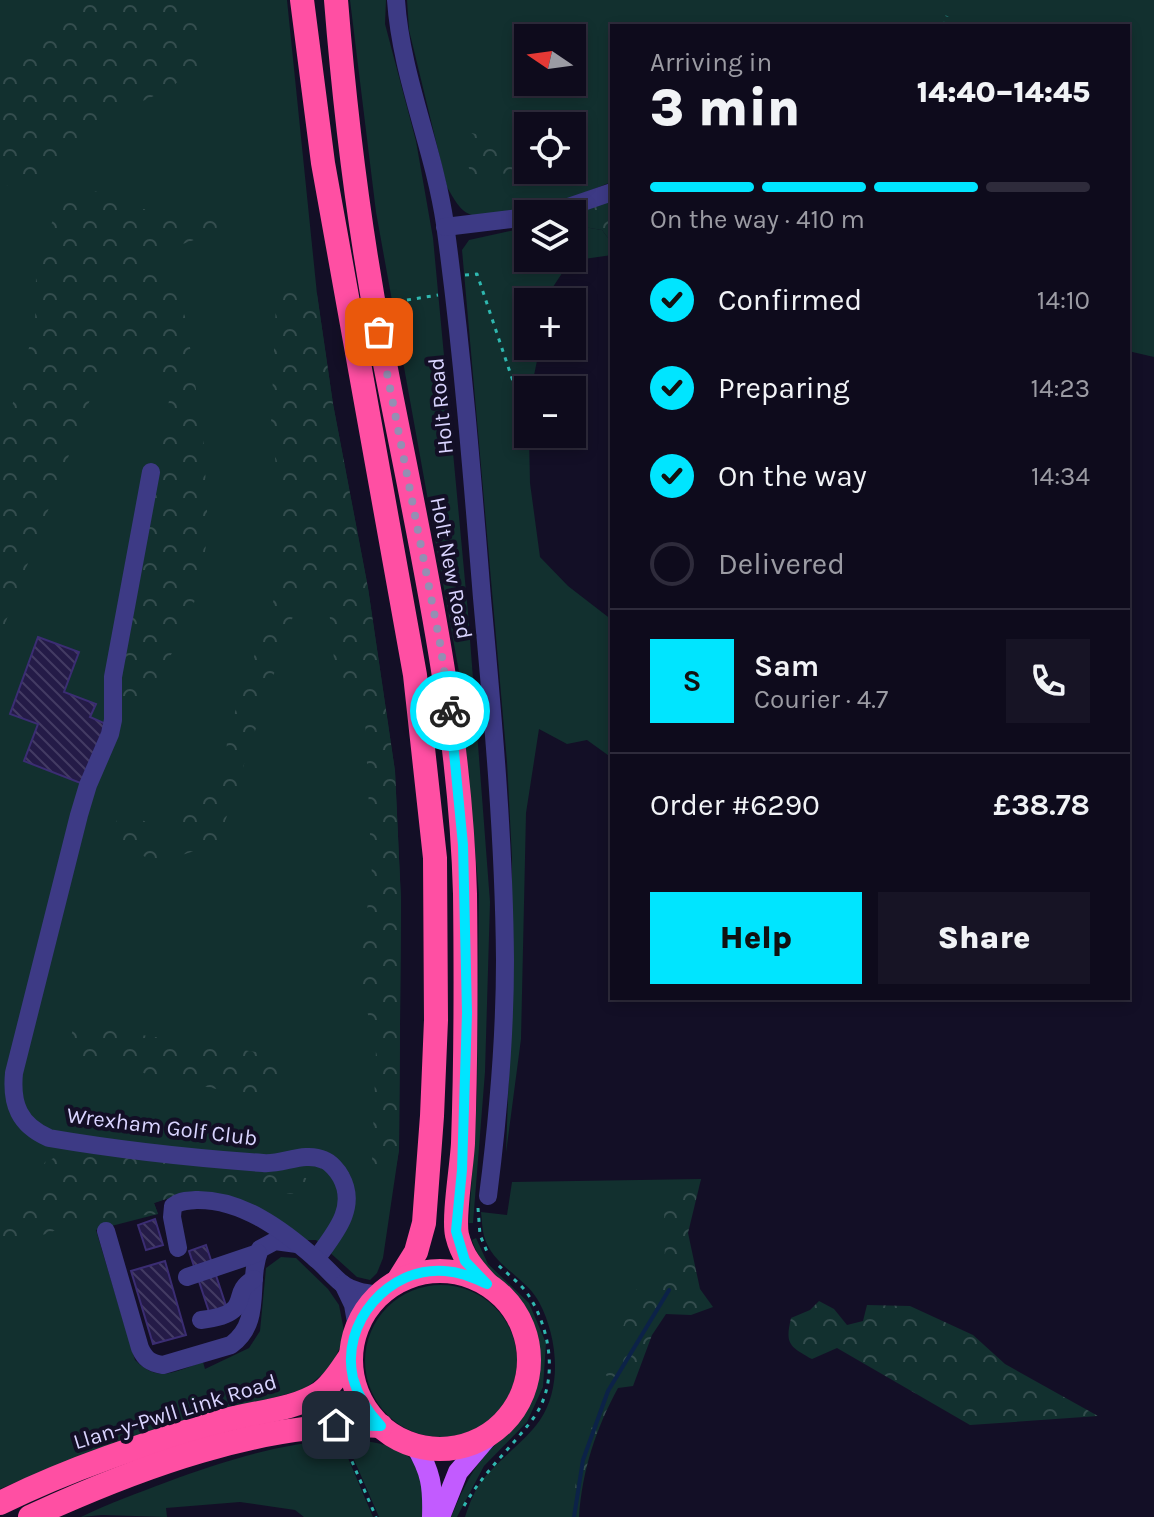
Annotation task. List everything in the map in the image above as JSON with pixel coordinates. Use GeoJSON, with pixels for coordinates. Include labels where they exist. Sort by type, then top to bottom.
{"type":"FeatureCollection","features":[{"type":"Feature","properties":{"kind":"highway"},"geometry":{"type":"LineString","coordinates":[[302,0],[323,163],[415,675],[435,858],[436,1020],[424,1223],[416,1252],[389,1288],[367,1310],[357,1328],[351,1355],[352,1375],[368,1411],[397,1438],[435,1449],[455,1448],[492,1432],[510,1415],[523,1393],[529,1369],[528,1344],[520,1320],[506,1300],[487,1284],[466,1274],[443,1271],[420,1273],[389,1288]]}},
{"type":"Feature","properties":{"kind":"highway","name":"Holt New Road"},"geometry":{"type":"LineString","coordinates":[[336,0],[352,156],[379,332],[440,643],[455,752],[463,845],[467,1013],[462,1170],[456,1231],[465,1261],[487,1284]]}},
{"type":"Feature","properties":{"kind":"highway","name":"Llan-y-Pwll Link Road"},"geometry":{"type":"LineString","coordinates":[[0,1503],[44,1481],[136,1447],[224,1420],[303,1401],[321,1392],[351,1355]]}},
{"type":"Feature","properties":{"kind":"highway"},"geometry":{"type":"LineString","coordinates":[[30,1517],[89,1491],[236,1442],[296,1429],[336,1425],[381,1426]]}},
{"type":"Feature","properties":{"kind":"main road"},"geometry":{"type":"LineString","coordinates":[[440,1517],[458,1472],[492,1432]]}},
{"type":"Feature","properties":{"kind":"main road"},"geometry":{"type":"LineString","coordinates":[[415,1445],[428,1467],[433,1485],[432,1517]]}},
{"type":"Feature","properties":{"kind":"lane","name":"Holt Road"},"geometry":{"type":"LineString","coordinates":[[396,0],[399,38],[432,156],[445,227],[469,437],[499,793],[505,962],[497,1127],[483,1198]]}},
{"type":"Feature","properties":{"kind":"lane"},"geometry":{"type":"LineString","coordinates":[[586,201],[610,193]]}},
{"type":"Feature","properties":{"kind":"lane"},"geometry":{"type":"LineString","coordinates":[[445,227],[514,219]]}},
{"type":"Feature","properties":{"kind":"lane","name":"Wrexham Golf Club"},"geometry":{"type":"LineString","coordinates":[[151,472],[113,677],[110,734],[79,815],[14,1073],[15,1105],[23,1121],[49,1138],[267,1164],[307,1157],[324,1160],[339,1172],[347,1189],[347,1209],[340,1227],[316,1259]]}},
{"type":"Feature","properties":{"kind":"lane"},"geometry":{"type":"LineString","coordinates":[[178,1248],[171,1211],[177,1202],[217,1201],[260,1218],[316,1259],[343,1284],[361,1292],[389,1288]]}},
{"type":"Feature","properties":{"kind":"lane"},"geometry":{"type":"LineString","coordinates":[[106,1231],[144,1357],[152,1363],[173,1363],[231,1345],[250,1324],[260,1218]]}},
{"type":"Feature","properties":{"kind":"lane"},"geometry":{"type":"LineString","coordinates":[[187,1277],[259,1251],[275,1241],[297,1244]]}},
{"type":"Feature","properties":{"kind":"lane"},"geometry":{"type":"LineString","coordinates":[[201,1320],[231,1312],[236,1308],[245,1284],[254,1279]]}},
{"type":"Feature","properties":{"kind":"lane"},"geometry":{"type":"LineString","coordinates":[[343,1284],[353,1305],[357,1328]]}},
{"type":"Feature","properties":{"kind":"path"},"geometry":{"type":"LineString","coordinates":[[945,24],[947,16]]}},
{"type":"Feature","properties":{"kind":"path"},"geometry":{"type":"LineString","coordinates":[[443,303],[440,277],[477,274],[514,384]]}},
{"type":"Feature","properties":{"kind":"path"},"geometry":{"type":"LineString","coordinates":[[407,300],[441,294]]}},
{"type":"Feature","properties":{"kind":"path"},"geometry":{"type":"LineString","coordinates":[[462,1510],[474,1489],[535,1417],[548,1381],[549,1346],[539,1315],[525,1291],[490,1258],[480,1235],[483,1198]]}},
{"type":"Feature","properties":{"kind":"path"},"geometry":{"type":"LineString","coordinates":[[336,1425],[376,1517]]}},
{"type":"Feature","properties":{"kind":"green space"},"geometry":{"type":"Polygon","coordinates":[[[0,0],[287,0],[317,294],[333,404],[368,588],[395,771],[401,901],[399,1150],[383,1258],[377,1273],[370,1280],[357,1277],[316,1240],[307,1240],[185,1192],[154,1203],[158,1214],[96,1230],[135,1360],[152,1372],[176,1372],[203,1362],[205,1369],[249,1348],[260,1331],[266,1268],[281,1257],[296,1258],[328,1289],[339,1305],[345,1336],[331,1367],[305,1389],[156,1430],[0,1489],[0,0]]]}},
{"type":"Feature","properties":{"kind":"green space"},"geometry":{"type":"Polygon","coordinates":[[[90,0],[192,0],[198,6],[205,36],[197,68],[167,90],[112,115],[42,177],[0,187],[0,81],[9,69],[90,0]]]}},
{"type":"Feature","properties":{"kind":"green space"},"geometry":{"type":"Polygon","coordinates":[[[350,0],[386,0],[385,24],[416,141],[433,238],[468,613],[490,902],[485,1072],[473,1223],[469,1223],[477,1096],[479,894],[459,672],[376,212],[350,0]]]}},
{"type":"Feature","properties":{"kind":"green space"},"geometry":{"type":"Polygon","coordinates":[[[407,0],[1154,0],[1154,357],[1130,351],[1130,24],[610,24],[610,183],[564,200],[514,200],[514,214],[504,216],[472,215],[457,204],[447,187],[409,30],[407,0]]]}},
{"type":"Feature","properties":{"kind":"green space"},"geometry":{"type":"Polygon","coordinates":[[[472,133],[514,145],[514,172],[484,182],[472,175],[459,145],[472,133]]]}},
{"type":"Feature","properties":{"kind":"green space"},"geometry":{"type":"Polygon","coordinates":[[[90,191],[117,194],[138,208],[160,212],[204,211],[218,221],[216,232],[158,253],[156,263],[171,281],[186,319],[204,446],[208,531],[202,573],[187,629],[144,698],[122,724],[120,684],[171,389],[151,363],[131,359],[102,368],[0,637],[0,447],[35,327],[36,277],[46,234],[64,199],[90,191]]]}},
{"type":"Feature","properties":{"kind":"green space"},"geometry":{"type":"Polygon","coordinates":[[[610,201],[610,240],[602,230],[586,227],[586,210],[610,201]]]}},
{"type":"Feature","properties":{"kind":"green space"},"geometry":{"type":"Polygon","coordinates":[[[586,227],[602,230],[610,240],[610,255],[586,259],[586,227]]]}},
{"type":"Feature","properties":{"kind":"green space"},"geometry":{"type":"Polygon","coordinates":[[[514,230],[514,272],[563,272],[552,288],[514,288],[514,360],[537,360],[534,376],[514,376],[514,448],[529,448],[530,483],[540,557],[568,586],[610,618],[610,757],[587,740],[567,744],[539,729],[526,813],[521,1039],[506,1153],[512,983],[512,858],[507,762],[462,250],[469,240],[514,230]]]}},
{"type":"Feature","properties":{"kind":"green space"},"geometry":{"type":"Polygon","coordinates":[[[309,283],[317,294],[333,404],[368,588],[395,771],[401,901],[399,1150],[396,1167],[382,1168],[372,1162],[376,1049],[366,1006],[358,946],[372,877],[364,696],[334,669],[333,634],[327,603],[302,589],[218,843],[179,856],[182,813],[226,776],[227,735],[283,573],[283,525],[271,424],[276,302],[284,288],[309,283]]]}},
{"type":"Feature","properties":{"kind":"green space"},"geometry":{"type":"Polygon","coordinates":[[[119,811],[164,829],[158,867],[114,833],[119,811]]]}},
{"type":"Feature","properties":{"kind":"green space"},"geometry":{"type":"Polygon","coordinates":[[[74,1025],[276,1055],[281,1078],[266,1100],[66,1056],[74,1025]]]}},
{"type":"Feature","properties":{"kind":"green space"},"geometry":{"type":"Polygon","coordinates":[[[76,1148],[220,1171],[306,1178],[309,1187],[300,1194],[194,1190],[154,1203],[158,1214],[80,1221],[0,1251],[0,1218],[27,1209],[45,1162],[76,1148]]]}},
{"type":"Feature","properties":{"kind":"green space"},"geometry":{"type":"Polygon","coordinates":[[[701,1179],[680,1232],[669,1290],[608,1391],[583,1460],[574,1517],[465,1517],[480,1483],[540,1420],[555,1377],[553,1345],[545,1315],[533,1293],[488,1246],[481,1212],[507,1215],[512,1182],[701,1179]]]}},
{"type":"Feature","properties":{"kind":"green space"},"geometry":{"type":"Polygon","coordinates":[[[701,1179],[688,1233],[700,1289],[713,1307],[691,1315],[666,1314],[652,1335],[633,1386],[618,1388],[610,1403],[587,1467],[579,1517],[571,1517],[579,1459],[610,1381],[606,1375],[636,1290],[665,1273],[664,1199],[675,1189],[701,1179]]]}},
{"type":"Feature","properties":{"kind":"green space"},"geometry":{"type":"Polygon","coordinates":[[[476,1238],[488,1264],[529,1303],[546,1343],[543,1387],[527,1422],[484,1466],[457,1517],[451,1517],[478,1465],[528,1408],[538,1372],[538,1347],[532,1324],[483,1264],[472,1240],[476,1238]]]}},
{"type":"Feature","properties":{"kind":"green space"},"geometry":{"type":"Polygon","coordinates":[[[441,1285],[470,1291],[494,1308],[511,1332],[517,1361],[511,1390],[494,1414],[470,1431],[441,1437],[412,1431],[388,1414],[371,1390],[365,1361],[371,1332],[388,1308],[412,1291],[441,1285]]]}},
{"type":"Feature","properties":{"kind":"green space"},"geometry":{"type":"Polygon","coordinates":[[[819,1301],[834,1309],[847,1325],[863,1321],[867,1305],[910,1306],[973,1335],[1005,1364],[1098,1416],[970,1425],[837,1348],[812,1359],[794,1347],[789,1339],[791,1318],[810,1310],[819,1301]]]}},
{"type":"Feature","properties":{"kind":"green space"},"geometry":{"type":"Polygon","coordinates":[[[340,1439],[373,1517],[304,1517],[295,1510],[240,1502],[166,1508],[167,1517],[81,1517],[134,1494],[231,1460],[273,1449],[340,1439]]]}},
{"type":"Feature","properties":{"kind":"green space"},"geometry":{"type":"Polygon","coordinates":[[[345,1439],[392,1447],[412,1459],[424,1479],[426,1517],[379,1517],[345,1439]]]}},
{"type":"Feature","properties":{"kind":"building"},"geometry":{"type":"Polygon","coordinates":[[[38,637],[79,652],[64,692],[96,704],[90,717],[106,724],[83,784],[24,761],[38,724],[10,714],[38,637]]]}},
{"type":"Feature","properties":{"kind":"building"},"geometry":{"type":"Polygon","coordinates":[[[155,1219],[163,1245],[146,1250],[138,1225],[155,1219]]]}},
{"type":"Feature","properties":{"kind":"building"},"geometry":{"type":"Polygon","coordinates":[[[206,1245],[229,1315],[212,1321],[189,1251],[206,1245]]]}},
{"type":"Feature","properties":{"kind":"building"},"geometry":{"type":"Polygon","coordinates":[[[165,1261],[186,1335],[153,1344],[131,1271],[165,1261]]]}},
{"type":"Feature","properties":{"kind":"waterway"},"geometry":{"type":"LineString","coordinates":[[574,1517],[583,1460],[608,1391],[669,1290]]}},
{"type":"Feature","properties":{"kind":"way so far"},"geometry":{"type":"LineString","coordinates":[[379,332],[440,643],[450,711]]}},
{"type":"Feature","properties":{"kind":"route"},"geometry":{"type":"LineString","coordinates":[[336,1425],[381,1426],[358,1394],[352,1375],[351,1355],[357,1328],[380,1295],[398,1281],[420,1273],[443,1271],[466,1274],[487,1284],[465,1261],[456,1231],[462,1170],[467,1013],[463,845],[450,711]]}}]}
